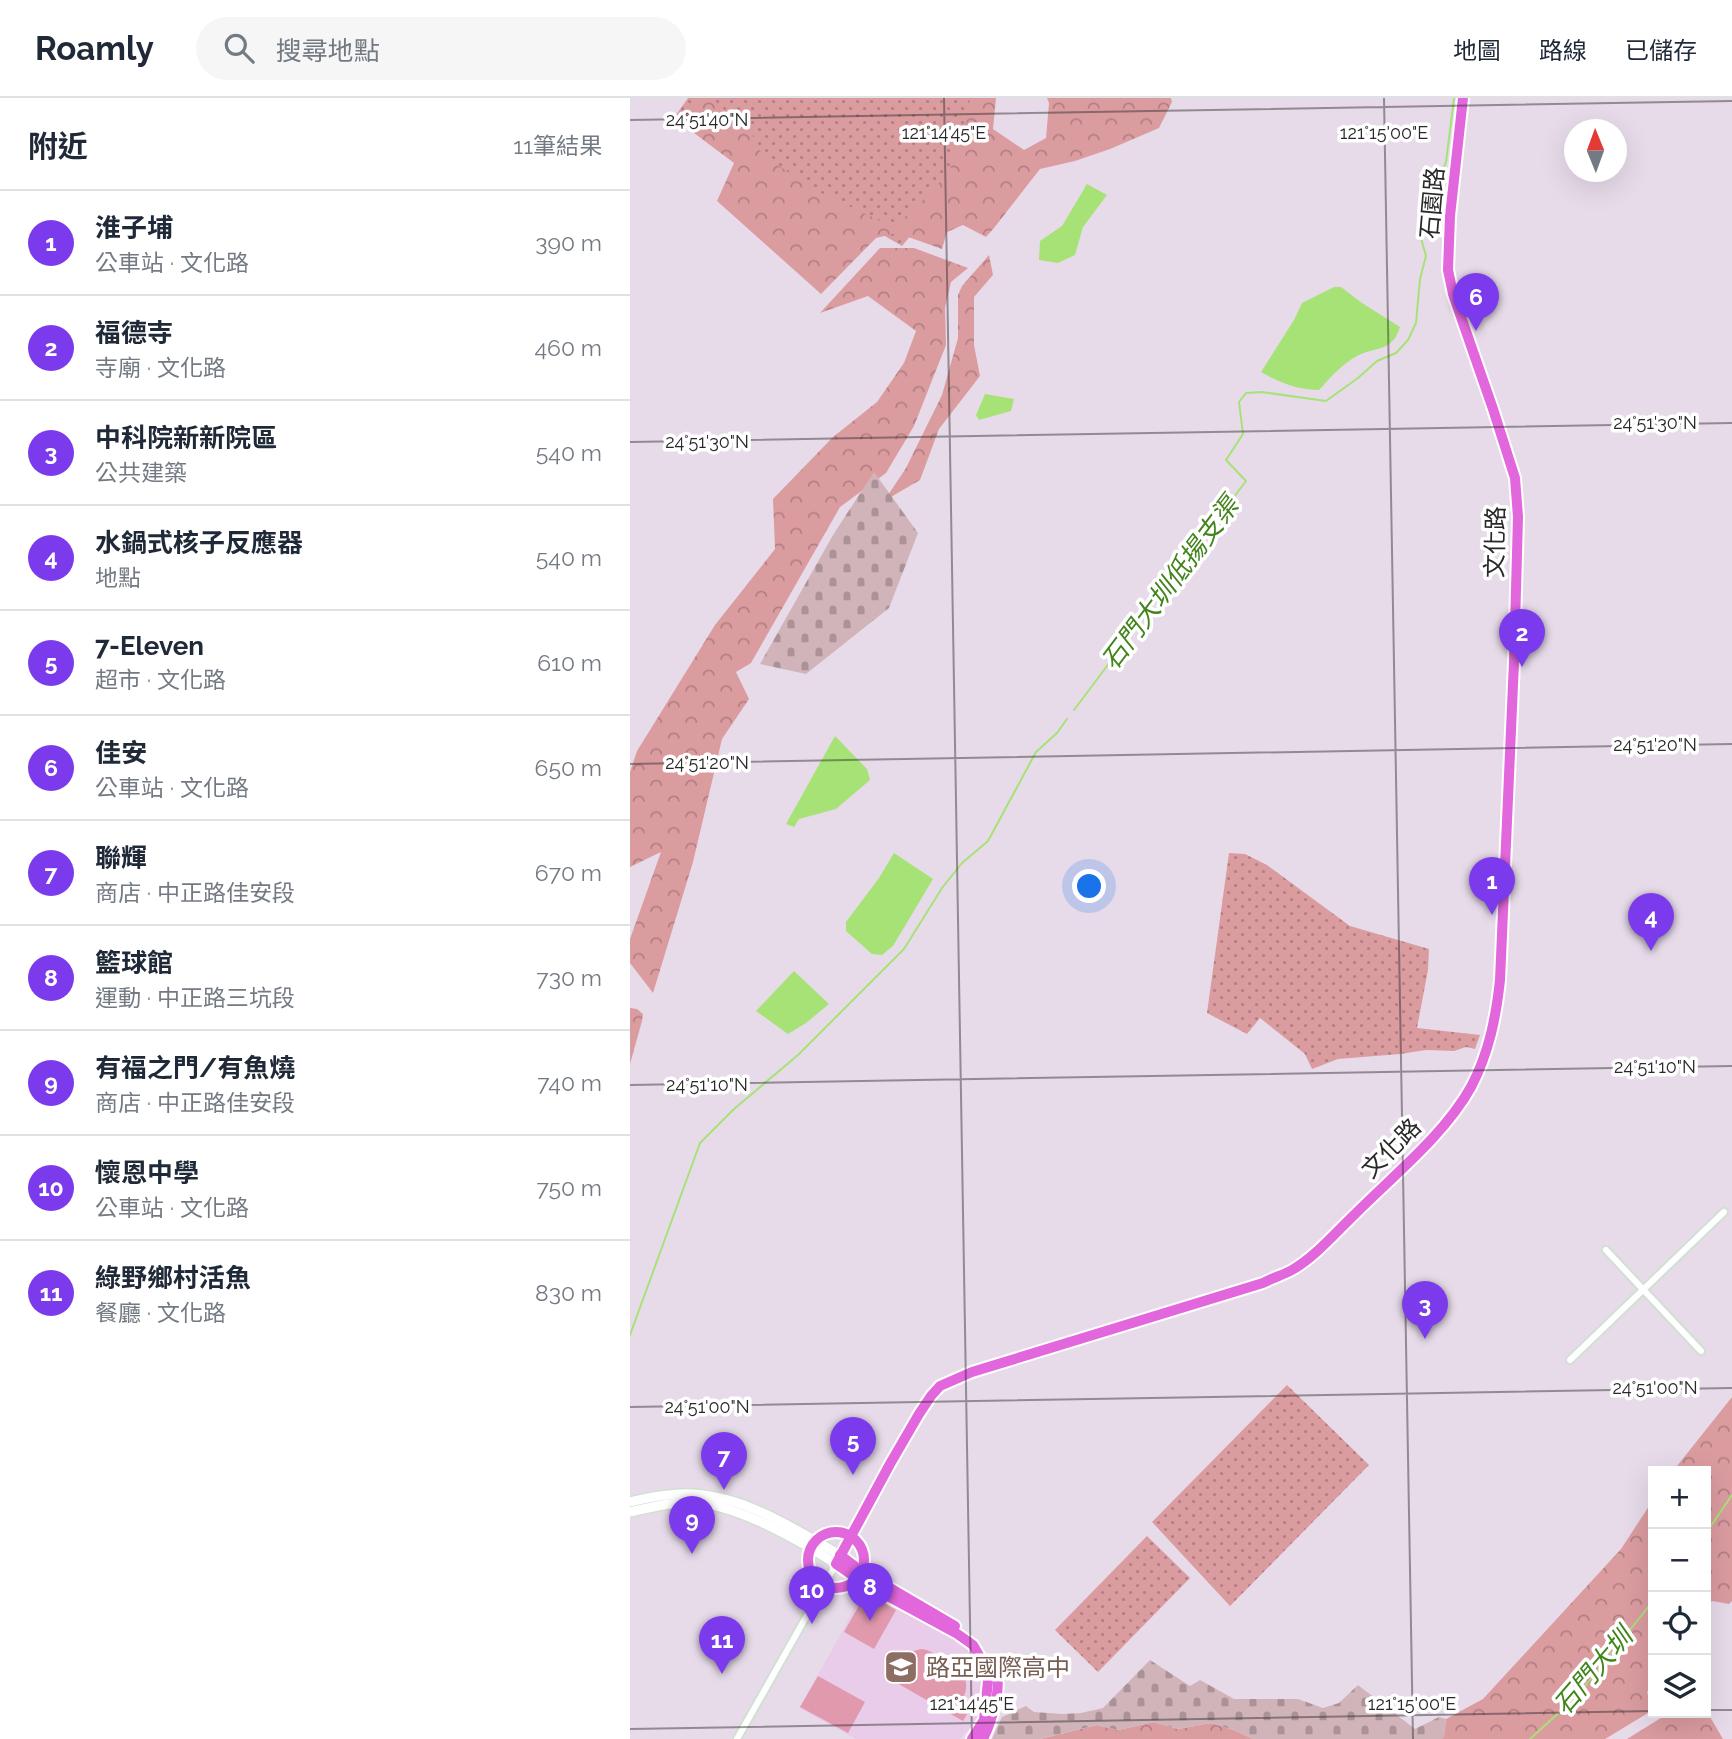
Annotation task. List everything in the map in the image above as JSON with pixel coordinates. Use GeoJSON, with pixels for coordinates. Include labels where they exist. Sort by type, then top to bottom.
{"type":"FeatureCollection","features":[{"type":"Feature","properties":{"kind":"main road","name":"石園路"},"geometry":{"type":"LineString","coordinates":[[1448,270],[1450,216],[1463,98]]}},
{"type":"Feature","properties":{"kind":"main road","name":"文化路"},"geometry":{"type":"LineString","coordinates":[[838,1560],[919,1414],[940,1386],[972,1372],[1263,1283],[1293,1269],[1316,1251],[1436,1134],[1456,1111],[1483,1062],[1494,1024],[1500,979],[1518,517],[1516,478],[1453,294],[1448,270]]}},
{"type":"Feature","properties":{"kind":"main road"},"geometry":{"type":"LineString","coordinates":[[630,1502],[678,1494],[712,1497],[749,1507],[956,1633],[973,1645],[988,1671],[984,1720],[972,1739]]}},
{"type":"Feature","properties":{"kind":"main road"},"geometry":{"type":"LineString","coordinates":[[630,1512],[679,1503],[713,1505],[813,1544]]}},
{"type":"Feature","properties":{"kind":"main road"},"geometry":{"type":"LineString","coordinates":[[830,1532],[851,1535],[860,1546],[864,1559],[859,1575],[851,1583],[837,1588],[823,1585],[808,1566],[813,1544],[822,1535],[830,1532]]}},
{"type":"Feature","properties":{"kind":"main road"},"geometry":{"type":"LineString","coordinates":[[859,1575],[965,1632],[977,1642],[997,1674],[996,1704],[983,1739]]}},
{"type":"Feature","properties":{"kind":"street"},"geometry":{"type":"LineString","coordinates":[[1570,1360],[1724,1212]]}},
{"type":"Feature","properties":{"kind":"street"},"geometry":{"type":"LineString","coordinates":[[1606,1250],[1701,1351]]}},
{"type":"Feature","properties":{"kind":"street","name":"文化路"},"geometry":{"type":"LineString","coordinates":[[737,1739],[838,1560]]}},
{"type":"Feature","properties":{"kind":"shaded area"},"geometry":{"type":"Polygon","coordinates":[[[1087,184],[1107,195],[1083,227],[1075,255],[1058,263],[1039,260],[1040,241],[1062,226],[1087,184]]]}},
{"type":"Feature","properties":{"kind":"shaded area"},"geometry":{"type":"Polygon","coordinates":[[[1334,287],[1341,287],[1400,327],[1393,341],[1352,359],[1319,390],[1289,385],[1261,372],[1302,303],[1334,287]]]}},
{"type":"Feature","properties":{"kind":"shaded area"},"geometry":{"type":"Polygon","coordinates":[[[985,394],[1014,399],[1011,411],[979,420],[976,415],[985,394]]]}},
{"type":"Feature","properties":{"kind":"shaded area"},"geometry":{"type":"Polygon","coordinates":[[[835,736],[867,769],[870,780],[836,809],[799,819],[794,827],[786,824],[835,736]]]}},
{"type":"Feature","properties":{"kind":"shaded area"},"geometry":{"type":"Polygon","coordinates":[[[894,853],[933,879],[893,946],[882,955],[872,954],[846,931],[846,922],[894,853]]]}},
{"type":"Feature","properties":{"kind":"shaded area"},"geometry":{"type":"Polygon","coordinates":[[[794,971],[829,1004],[788,1034],[756,1011],[794,971]]]}},
{"type":"Feature","properties":{"kind":"shaded area","name":"路亞國際高中"},"geometry":{"type":"Polygon","coordinates":[[[864,1588],[954,1636],[976,1661],[984,1674],[981,1714],[960,1739],[856,1739],[799,1708],[864,1588]]]}},
{"type":"Feature","properties":{"kind":"shaded area"},"geometry":{"type":"Polygon","coordinates":[[[866,1593],[896,1610],[874,1649],[844,1632],[866,1593]]]}},
{"type":"Feature","properties":{"kind":"shaded area"},"geometry":{"type":"Polygon","coordinates":[[[922,1649],[947,1660],[963,1674],[966,1681],[965,1694],[952,1706],[967,1714],[963,1721],[890,1679],[894,1673],[901,1677],[900,1666],[904,1658],[911,1652],[922,1649]]]}},
{"type":"Feature","properties":{"kind":"shaded area"},"geometry":{"type":"Polygon","coordinates":[[[818,1676],[865,1702],[848,1733],[800,1707],[818,1676]]]}},
{"type":"Feature","properties":{"kind":"green space"},"geometry":{"type":"Polygon","coordinates":[[[688,98],[974,98],[973,162],[902,246],[676,115],[688,98]]]}},
{"type":"Feature","properties":{"kind":"green space"},"geometry":{"type":"Polygon","coordinates":[[[694,98],[710,98],[751,131],[758,149],[817,191],[889,225],[910,214],[952,169],[949,163],[964,139],[970,98],[996,98],[993,129],[1024,150],[1046,138],[1049,103],[1047,98],[1171,98],[1172,102],[1159,128],[1110,149],[1040,169],[986,237],[963,225],[947,232],[942,249],[897,233],[876,238],[821,294],[717,201],[734,163],[686,127],[694,98]]]}},
{"type":"Feature","properties":{"kind":"green space"},"geometry":{"type":"Polygon","coordinates":[[[880,248],[914,248],[968,268],[951,282],[945,308],[946,345],[914,426],[886,473],[840,507],[751,663],[736,672],[749,699],[722,739],[693,862],[653,993],[630,963],[630,939],[661,852],[630,867],[630,772],[637,751],[715,625],[775,549],[773,499],[833,437],[877,402],[904,363],[916,331],[868,296],[820,313],[880,248]]]}},
{"type":"Feature","properties":{"kind":"green space"},"geometry":{"type":"Polygon","coordinates":[[[989,255],[993,275],[974,297],[974,345],[980,376],[939,429],[920,480],[884,501],[906,468],[942,395],[958,338],[958,295],[962,286],[989,255]]]}},
{"type":"Feature","properties":{"kind":"green space"},"geometry":{"type":"Polygon","coordinates":[[[874,472],[918,533],[889,608],[806,674],[760,664],[833,535],[874,472]]]}},
{"type":"Feature","properties":{"kind":"green space"},"geometry":{"type":"Polygon","coordinates":[[[1229,853],[1245,854],[1267,865],[1350,926],[1429,949],[1428,970],[1417,1028],[1480,1035],[1475,1049],[1466,1047],[1454,1051],[1426,1050],[1338,1059],[1312,1069],[1305,1054],[1260,1018],[1247,1034],[1207,1013],[1229,853]]]}},
{"type":"Feature","properties":{"kind":"green space"},"geometry":{"type":"Polygon","coordinates":[[[630,1008],[643,1014],[630,1064],[630,1008]]]}},
{"type":"Feature","properties":{"kind":"green space"},"geometry":{"type":"Polygon","coordinates":[[[1287,1385],[1369,1465],[1230,1606],[1152,1522],[1287,1385]]]}},
{"type":"Feature","properties":{"kind":"green space"},"geometry":{"type":"Polygon","coordinates":[[[1732,1397],[1732,1601],[1729,1604],[1711,1602],[1711,1466],[1677,1466],[1732,1397]]]}},
{"type":"Feature","properties":{"kind":"green space"},"geometry":{"type":"Polygon","coordinates":[[[1648,1508],[1648,1713],[1605,1739],[1441,1739],[1444,1736],[1446,1719],[1483,1699],[1621,1549],[1648,1508]]]}},
{"type":"Feature","properties":{"kind":"green space"},"geometry":{"type":"Polygon","coordinates":[[[1147,1536],[1190,1578],[1098,1672],[1055,1630],[1147,1536]]]}},
{"type":"Feature","properties":{"kind":"green space"},"geometry":{"type":"Polygon","coordinates":[[[1150,1660],[1190,1686],[1200,1680],[1234,1699],[1298,1699],[1323,1708],[1339,1703],[1358,1685],[1415,1729],[1439,1717],[1446,1719],[1444,1737],[1253,1739],[1211,1723],[1178,1729],[1154,1722],[1118,1730],[1097,1725],[1040,1739],[992,1739],[1002,1717],[1026,1706],[1034,1712],[1063,1714],[1103,1708],[1150,1660]]]}},
{"type":"Feature","properties":{"kind":"green space"},"geometry":{"type":"Polygon","coordinates":[[[1661,1718],[1711,1718],[1723,1739],[1627,1739],[1661,1718]]]}},
{"type":"Feature","properties":{"kind":"green space"},"geometry":{"type":"Polygon","coordinates":[[[1154,1722],[1178,1729],[1211,1723],[1253,1739],[1040,1739],[1097,1725],[1118,1730],[1154,1722]]]}},
{"type":"Feature","properties":{"kind":"waterway","name":"石門大圳低揚支渠"},"geometry":{"type":"LineString","coordinates":[[1074,710],[1246,481],[1226,460],[1243,434],[1239,402],[1246,393],[1262,392],[1326,401],[1377,361],[1396,353],[1408,340],[1416,323],[1420,279],[1426,256],[1419,231],[1446,162],[1454,98]]}},
{"type":"Feature","properties":{"kind":"waterway","name":"石門大圳低揚支渠"},"geometry":{"type":"LineString","coordinates":[[630,1335],[700,1143],[734,1109],[798,1055],[904,949],[942,888],[962,863],[988,841],[1036,752],[1057,733],[1067,719]]}},
{"type":"Feature","properties":{"kind":"waterway","name":"石門大圳"},"geometry":{"type":"LineString","coordinates":[[1709,1529],[1732,1495]]}},
{"type":"Feature","properties":{"kind":"waterway","name":"石門大圳"},"geometry":{"type":"LineString","coordinates":[[1530,1739],[1577,1696],[1648,1607]]}},
{"type":"Feature","properties":{"kind":"place","name":"佳安"},"geometry":{"type":"Point","coordinates":[1476,331]}},
{"type":"Feature","properties":{"kind":"place","name":"福德寺"},"geometry":{"type":"Point","coordinates":[1522,667]}},
{"type":"Feature","properties":{"kind":"place","name":"淮子埔"},"geometry":{"type":"Point","coordinates":[1492,915]}},
{"type":"Feature","properties":{"kind":"place","name":"水鍋式核子反應器"},"geometry":{"type":"Point","coordinates":[1651,951]}},
{"type":"Feature","properties":{"kind":"place","name":"中科院新新院區"},"geometry":{"type":"Point","coordinates":[1425,1339]}},
{"type":"Feature","properties":{"kind":"place","name":"7-Eleven"},"geometry":{"type":"Point","coordinates":[853,1475]}},
{"type":"Feature","properties":{"kind":"place","name":"聯輝"},"geometry":{"type":"Point","coordinates":[724,1490]}},
{"type":"Feature","properties":{"kind":"place","name":"有福之門/有魚燒"},"geometry":{"type":"Point","coordinates":[692,1554]}},
{"type":"Feature","properties":{"kind":"place","name":"籃球館"},"geometry":{"type":"Point","coordinates":[870,1621]}},
{"type":"Feature","properties":{"kind":"place","name":"懷恩中學"},"geometry":{"type":"Point","coordinates":[812,1624]}},
{"type":"Feature","properties":{"kind":"place","name":"路亞國際高中"},"geometry":{"type":"Point","coordinates":[901,1667]}},
{"type":"Feature","properties":{"kind":"place","name":"綠野鄉村活魚"},"geometry":{"type":"Point","coordinates":[722,1674]}}]}
